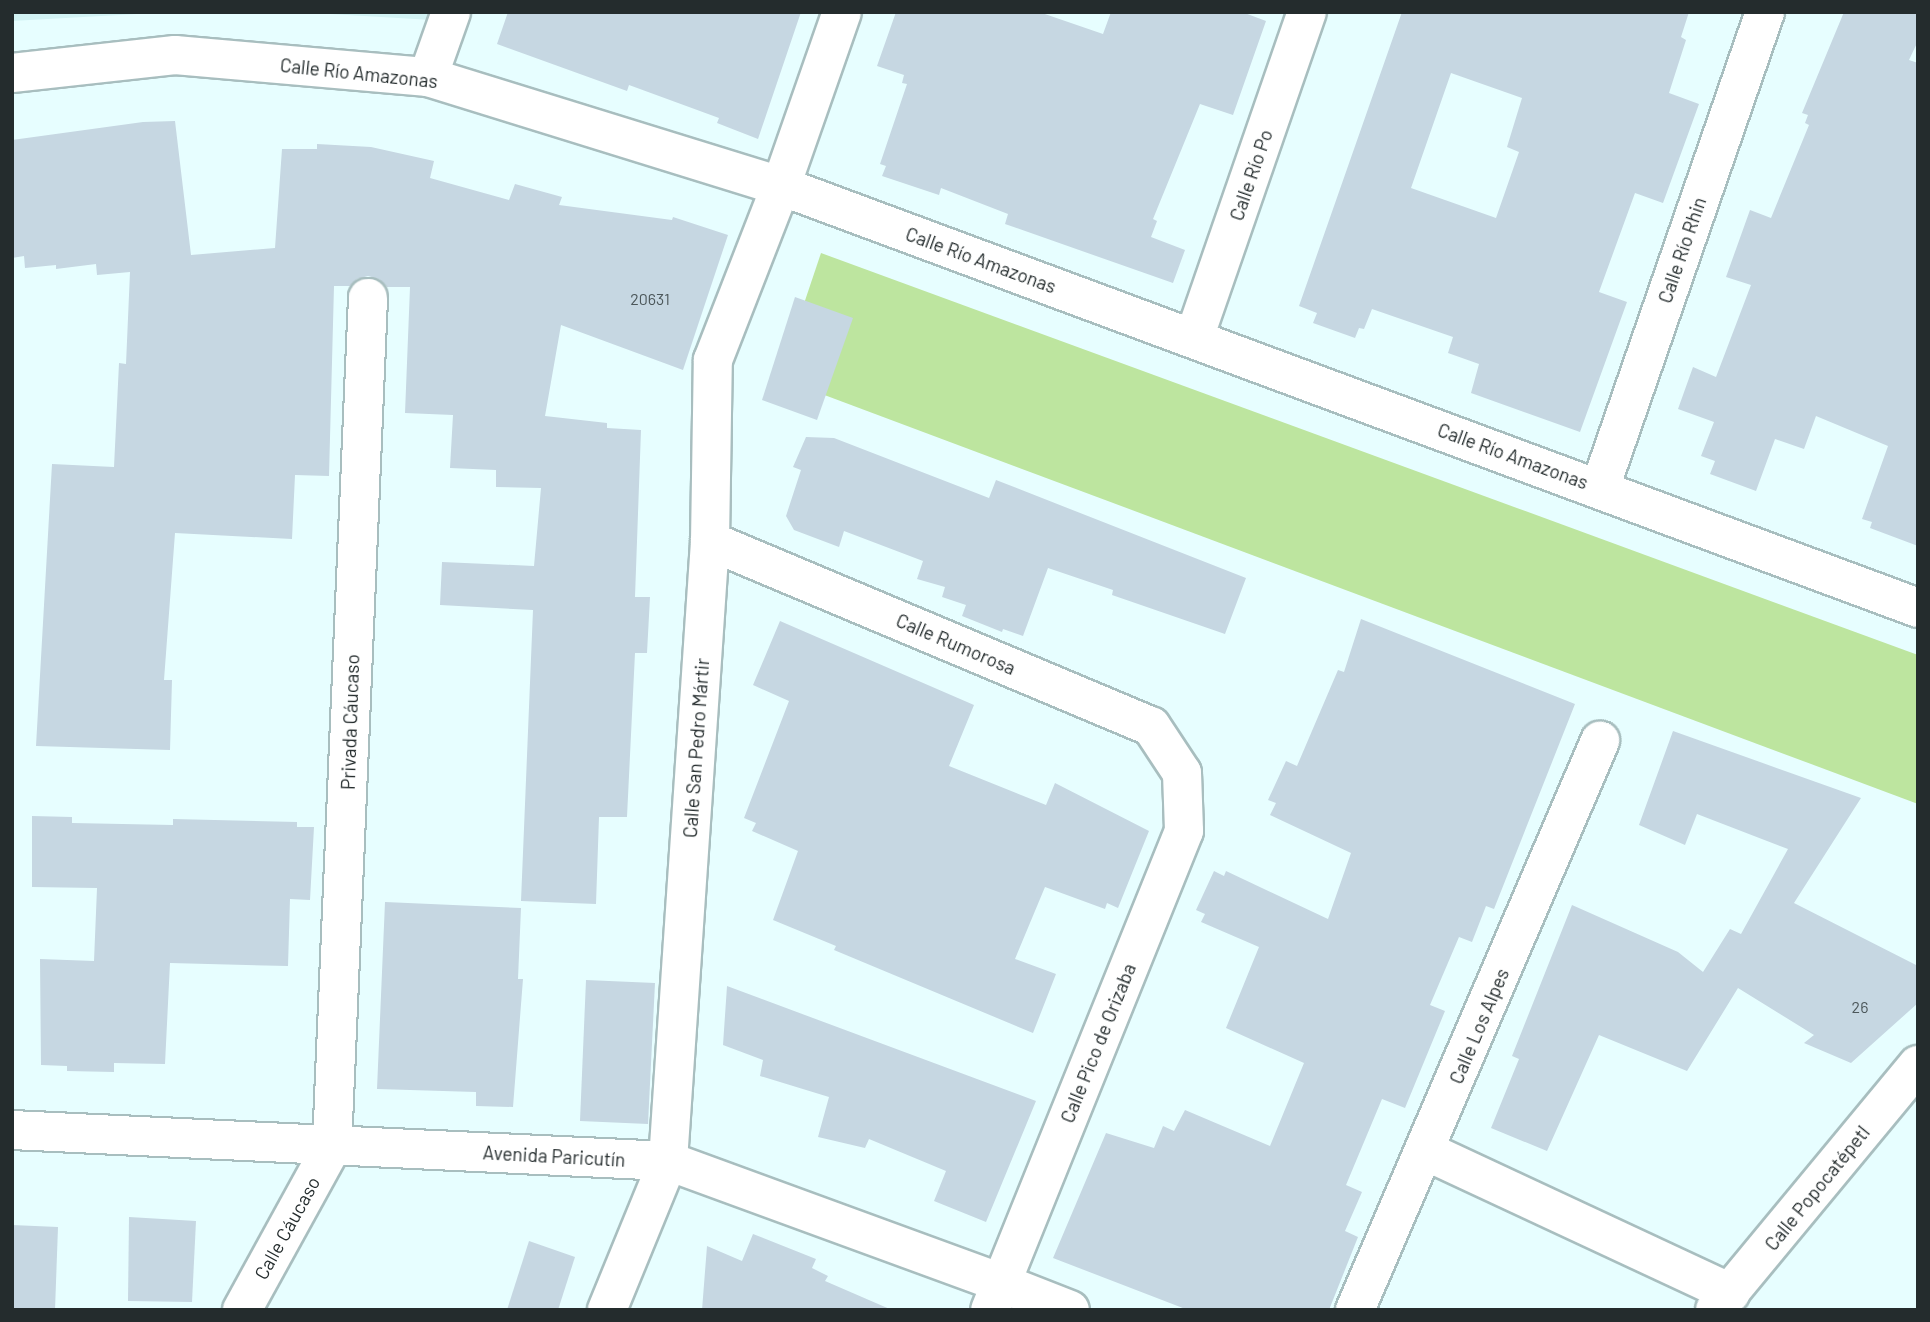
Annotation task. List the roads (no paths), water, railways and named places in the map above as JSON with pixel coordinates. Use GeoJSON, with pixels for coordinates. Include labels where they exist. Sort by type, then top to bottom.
{"type":"FeatureCollection","features":[{"type":"Feature","properties":{"kind":"street"},"geometry":{"type":"LineString","coordinates":[[428,77],[451,12]]}},
{"type":"Feature","properties":{"kind":"street","name":"Calle San Pedro Mártir"},"geometry":{"type":"LineString","coordinates":[[607,1310],[668,1161],[710,541],[713,359],[781,186],[842,12]]}},
{"type":"Feature","properties":{"kind":"street","name":"Calle Río Po"},"geometry":{"type":"LineString","coordinates":[[1194,338],[1307,12]]}},
{"type":"Feature","properties":{"kind":"street","name":"Calle Río Rhin"},"geometry":{"type":"LineString","coordinates":[[1600,488],[1765,12]]}},
{"type":"Feature","properties":{"kind":"street","name":"Calle Río Amazonas"},"geometry":{"type":"LineString","coordinates":[[12,73],[175,55],[428,77],[781,186],[1918,608]]}},
{"type":"Feature","properties":{"kind":"street","name":"Privada Cáucaso"},"geometry":{"type":"LineString","coordinates":[[332,1146],[368,298]]}},
{"type":"Feature","properties":{"kind":"street","name":"Calle Rumorosa"},"geometry":{"type":"LineString","coordinates":[[710,541],[1151,726],[1182,773]]}},
{"type":"Feature","properties":{"kind":"street","name":"Calle Los Alpes"},"geometry":{"type":"LineString","coordinates":[[1355,1310],[1426,1151],[1600,741]]}},
{"type":"Feature","properties":{"kind":"street","name":"Calle Pico de Orizaba"},"geometry":{"type":"LineString","coordinates":[[996,1296],[1184,831],[1182,773]]}},
{"type":"Feature","properties":{"kind":"street","name":"Calle Popocatépetl"},"geometry":{"type":"LineString","coordinates":[[1723,1301],[1918,1065]]}},
{"type":"Feature","properties":{"kind":"street","name":"Avenida Paricutín"},"geometry":{"type":"LineString","coordinates":[[12,1130],[668,1161],[996,1296],[1070,1310]]}},
{"type":"Feature","properties":{"kind":"street","name":"Calle Cáucaso"},"geometry":{"type":"LineString","coordinates":[[242,1310],[332,1146]]}},
{"type":"Feature","properties":{"kind":"street"},"geometry":{"type":"LineString","coordinates":[[1426,1151],[1723,1301]]}}]}
